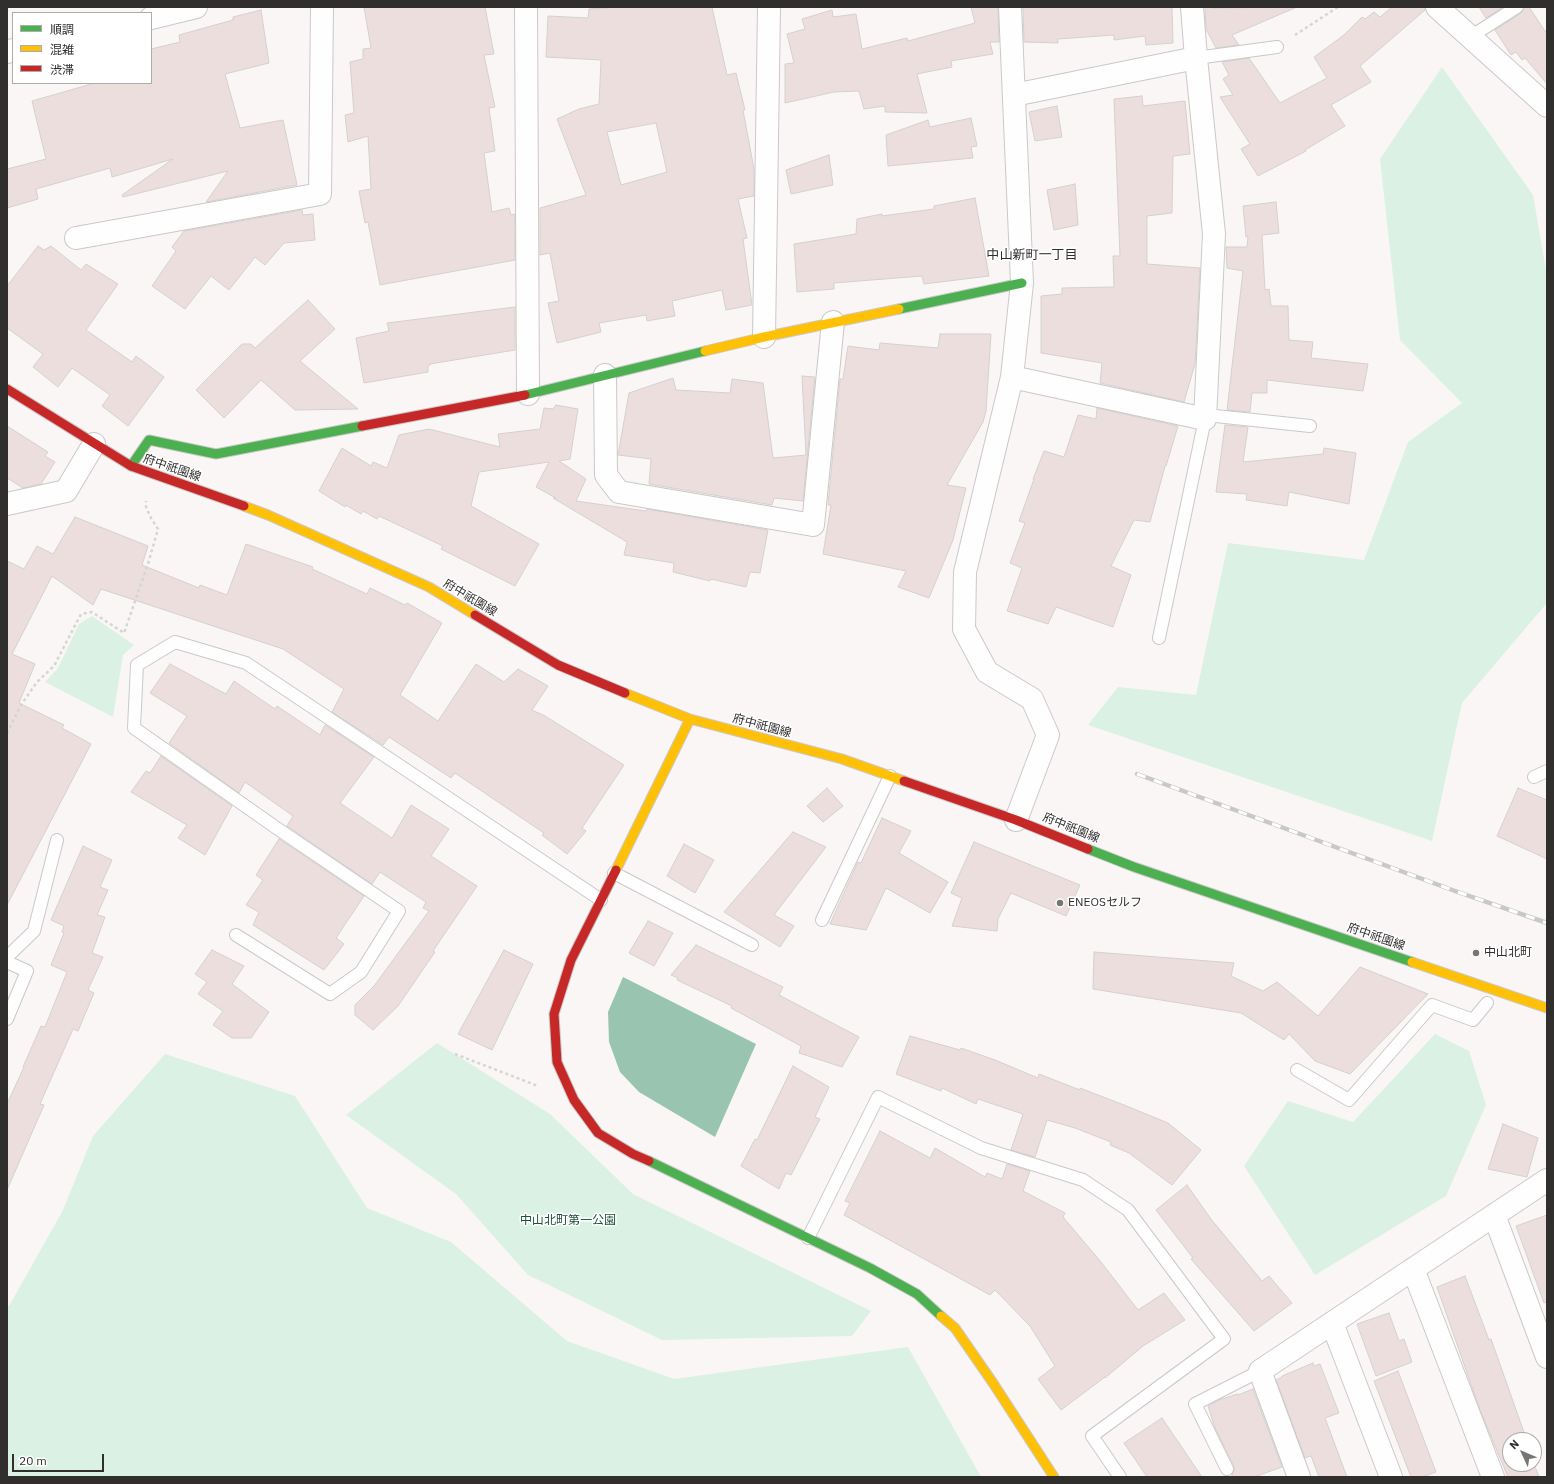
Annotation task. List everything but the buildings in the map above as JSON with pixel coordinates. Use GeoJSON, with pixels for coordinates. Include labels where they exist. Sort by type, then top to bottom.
{"type":"FeatureCollection","features":[{"type":"Feature","properties":{"kind":"street"},"geometry":{"type":"LineString","coordinates":[[76,238],[320,194],[322,7]]}},
{"type":"Feature","properties":{"kind":"street"},"geometry":{"type":"LineString","coordinates":[[526,7],[528,394]]}},
{"type":"Feature","properties":{"kind":"street"},"geometry":{"type":"LineString","coordinates":[[764,337],[769,7]]}},
{"type":"Feature","properties":{"kind":"street"},"geometry":{"type":"LineString","coordinates":[[1010,7],[1022,283],[1012,377],[965,572],[964,629],[987,672],[1032,699],[1048,735],[1016,820]]}},
{"type":"Feature","properties":{"kind":"street"},"geometry":{"type":"LineString","coordinates":[[1012,377],[1206,417],[1214,234],[1192,7]]}},
{"type":"Feature","properties":{"kind":"street"},"geometry":{"type":"LineString","coordinates":[[1437,7],[1547,106]]}},
{"type":"Feature","properties":{"kind":"street"},"geometry":{"type":"LineString","coordinates":[[152,18],[182,9]]}},
{"type":"Feature","properties":{"kind":"street"},"geometry":{"type":"LineString","coordinates":[[1014,95],[1196,58]]}},
{"type":"Feature","properties":{"kind":"street"},"geometry":{"type":"LineString","coordinates":[[131,466],[149,440],[216,454],[528,394],[764,337],[1022,283]]}},
{"type":"Feature","properties":{"kind":"street"},"geometry":{"type":"LineString","coordinates":[[605,375],[606,475],[619,492],[813,525],[833,322]]}},
{"type":"Feature","properties":{"kind":"street","name":"府中祇園線"},"geometry":{"type":"LineString","coordinates":[[7,388],[38,410],[131,466],[268,515],[422,584],[558,665],[690,720],[842,759],[1016,820],[1134,867],[1547,1008]]}},
{"type":"Feature","properties":{"kind":"street"},"geometry":{"type":"LineString","coordinates":[[7,504],[66,492],[94,444]]}},
{"type":"Feature","properties":{"kind":"street"},"geometry":{"type":"LineString","coordinates":[[690,720],[571,960],[554,1014],[557,1062],[574,1100],[598,1133],[633,1154],[870,1268],[917,1294],[955,1328],[993,1383],[1054,1477]]}},
{"type":"Feature","properties":{"kind":"street"},"geometry":{"type":"LineString","coordinates":[[1299,1477],[1260,1371],[1547,1180]]}},
{"type":"Feature","properties":{"kind":"street"},"geometry":{"type":"LineString","coordinates":[[1494,1215],[1547,1357]]}},
{"type":"Feature","properties":{"kind":"street"},"geometry":{"type":"LineString","coordinates":[[1413,1269],[1493,1477]]}},
{"type":"Feature","properties":{"kind":"street"},"geometry":{"type":"LineString","coordinates":[[1332,1323],[1391,1477]]}},
{"type":"Feature","properties":{"kind":"lane"},"geometry":{"type":"LineString","coordinates":[[1470,37],[1517,7]]}},
{"type":"Feature","properties":{"kind":"lane"},"geometry":{"type":"LineString","coordinates":[[1196,58],[1277,47]]}},
{"type":"Feature","properties":{"kind":"lane"},"geometry":{"type":"LineString","coordinates":[[1159,638],[1206,417],[1310,426]]}},
{"type":"Feature","properties":{"kind":"lane"},"geometry":{"type":"LineString","coordinates":[[236,935],[330,994],[361,972],[399,911],[278,829],[134,728],[137,665],[174,642],[246,663],[600,900]]}},
{"type":"Feature","properties":{"kind":"lane"},"geometry":{"type":"LineString","coordinates":[[1534,777],[1547,771]]}},
{"type":"Feature","properties":{"kind":"lane"},"geometry":{"type":"LineString","coordinates":[[822,920],[890,776]]}},
{"type":"Feature","properties":{"kind":"lane"},"geometry":{"type":"LineString","coordinates":[[7,957],[34,932],[57,840]]}},
{"type":"Feature","properties":{"kind":"lane"},"geometry":{"type":"LineString","coordinates":[[614,873],[752,946]]}},
{"type":"Feature","properties":{"kind":"lane"},"geometry":{"type":"LineString","coordinates":[[7,962],[27,971],[7,1019]]}},
{"type":"Feature","properties":{"kind":"lane"},"geometry":{"type":"LineString","coordinates":[[1296,1070],[1349,1100],[1432,1005],[1473,1020],[1488,1003]]}},
{"type":"Feature","properties":{"kind":"lane"},"geometry":{"type":"LineString","coordinates":[[808,1238],[878,1097],[981,1148],[1083,1180],[1128,1210],[1224,1339],[1092,1436],[1120,1477]]}},
{"type":"Feature","properties":{"kind":"lane"},"geometry":{"type":"LineString","coordinates":[[1227,1469],[1195,1404],[1260,1371]]}},
{"type":"Feature","properties":{"kind":"path"},"geometry":{"type":"LineString","coordinates":[[1277,47],[1338,7]]}},
{"type":"Feature","properties":{"kind":"path"},"geometry":{"type":"LineString","coordinates":[[7,734],[21,705],[37,682],[54,666],[81,614],[92,612],[124,633],[148,564],[158,529],[146,507],[146,500]]}},
{"type":"Feature","properties":{"kind":"path"},"geometry":{"type":"LineString","coordinates":[[455,1054],[539,1087]]}},
{"type":"Feature","properties":{"kind":"green space"},"geometry":{"type":"Polygon","coordinates":[[[1442,67],[1533,195],[1547,276],[1547,603],[1462,703],[1432,841],[1088,725],[1118,687],[1196,695],[1228,543],[1364,560],[1408,442],[1462,403],[1400,340],[1380,159],[1442,67]]]}},
{"type":"Feature","properties":{"kind":"green space"},"geometry":{"type":"Polygon","coordinates":[[[92,616],[134,645],[123,655],[113,717],[45,682],[58,668],[79,624],[92,616]]]}},
{"type":"Feature","properties":{"kind":"green space"},"geometry":{"type":"Polygon","coordinates":[[[1435,1034],[1469,1051],[1486,1105],[1446,1196],[1315,1275],[1244,1166],[1288,1101],[1353,1122],[1435,1034]]]}},
{"type":"Feature","properties":{"kind":"green space","name":"中山北町第一公園"},"geometry":{"type":"Polygon","coordinates":[[[437,1043],[550,1114],[633,1194],[871,1311],[852,1336],[662,1340],[528,1275],[456,1194],[346,1115],[437,1043]]]}},
{"type":"Feature","properties":{"kind":"green space"},"geometry":{"type":"Polygon","coordinates":[[[165,1054],[295,1096],[367,1208],[451,1242],[567,1341],[674,1379],[908,1347],[981,1477],[7,1477],[7,1306],[9,1306],[63,1210],[93,1136],[165,1054]]]}},
{"type":"Feature","properties":{"kind":"shaded area"},"geometry":{"type":"Polygon","coordinates":[[[623,977],[756,1044],[715,1137],[639,1092],[620,1072],[609,1042],[608,1012],[623,977]]]}},
{"type":"Feature","properties":{"kind":"railway"},"geometry":{"type":"LineString","coordinates":[[1137,774],[1455,891],[1547,923]]}},
{"type":"Feature","properties":{"kind":"traffic: fast"},"geometry":{"type":"LineString","coordinates":[[899,309],[1022,283]]}},
{"type":"Feature","properties":{"kind":"traffic: fast"},"geometry":{"type":"LineString","coordinates":[[525,395],[705,351]]}},
{"type":"Feature","properties":{"kind":"traffic: fast"},"geometry":{"type":"LineString","coordinates":[[131,466],[149,440],[216,454],[362,426]]}},
{"type":"Feature","properties":{"kind":"traffic: fast"},"geometry":{"type":"LineString","coordinates":[[1088,849],[1134,867],[1412,962]]}},
{"type":"Feature","properties":{"kind":"traffic: fast"},"geometry":{"type":"LineString","coordinates":[[649,1161],[870,1268],[917,1294],[941,1316]]}},
{"type":"Feature","properties":{"kind":"traffic: slow"},"geometry":{"type":"LineString","coordinates":[[705,351],[899,309]]}},
{"type":"Feature","properties":{"kind":"traffic: slow"},"geometry":{"type":"LineString","coordinates":[[244,506],[268,515],[429,587],[475,615]]}},
{"type":"Feature","properties":{"kind":"traffic: slow"},"geometry":{"type":"LineString","coordinates":[[625,693],[690,719],[842,759],[904,781]]}},
{"type":"Feature","properties":{"kind":"traffic: slow"},"geometry":{"type":"LineString","coordinates":[[616,870],[690,719]]}},
{"type":"Feature","properties":{"kind":"traffic: slow"},"geometry":{"type":"LineString","coordinates":[[1412,962],[1547,1008]]}},
{"type":"Feature","properties":{"kind":"traffic: slow"},"geometry":{"type":"LineString","coordinates":[[941,1316],[955,1328],[993,1383],[1054,1477]]}},
{"type":"Feature","properties":{"kind":"traffic: jam"},"geometry":{"type":"LineString","coordinates":[[7,389],[131,466],[244,506]]}},
{"type":"Feature","properties":{"kind":"traffic: jam"},"geometry":{"type":"LineString","coordinates":[[362,426],[525,395]]}},
{"type":"Feature","properties":{"kind":"traffic: jam"},"geometry":{"type":"LineString","coordinates":[[475,615],[558,665],[625,693]]}},
{"type":"Feature","properties":{"kind":"traffic: jam"},"geometry":{"type":"LineString","coordinates":[[904,781],[1016,820],[1088,849]]}},
{"type":"Feature","properties":{"kind":"traffic: jam"},"geometry":{"type":"LineString","coordinates":[[616,870],[571,960],[554,1014],[557,1062],[574,1100],[598,1133],[633,1154],[649,1161]]}},
{"type":"Feature","properties":{"kind":"place","name":"ENEOSセルフ"},"geometry":{"type":"Point","coordinates":[1060,903]}},
{"type":"Feature","properties":{"kind":"place","name":"中山北町"},"geometry":{"type":"Point","coordinates":[1476,953]}},
{"type":"Feature","properties":{"kind":"district","name":"中山新町一丁目"},"geometry":{"type":"Point","coordinates":[1032,255]}}]}
